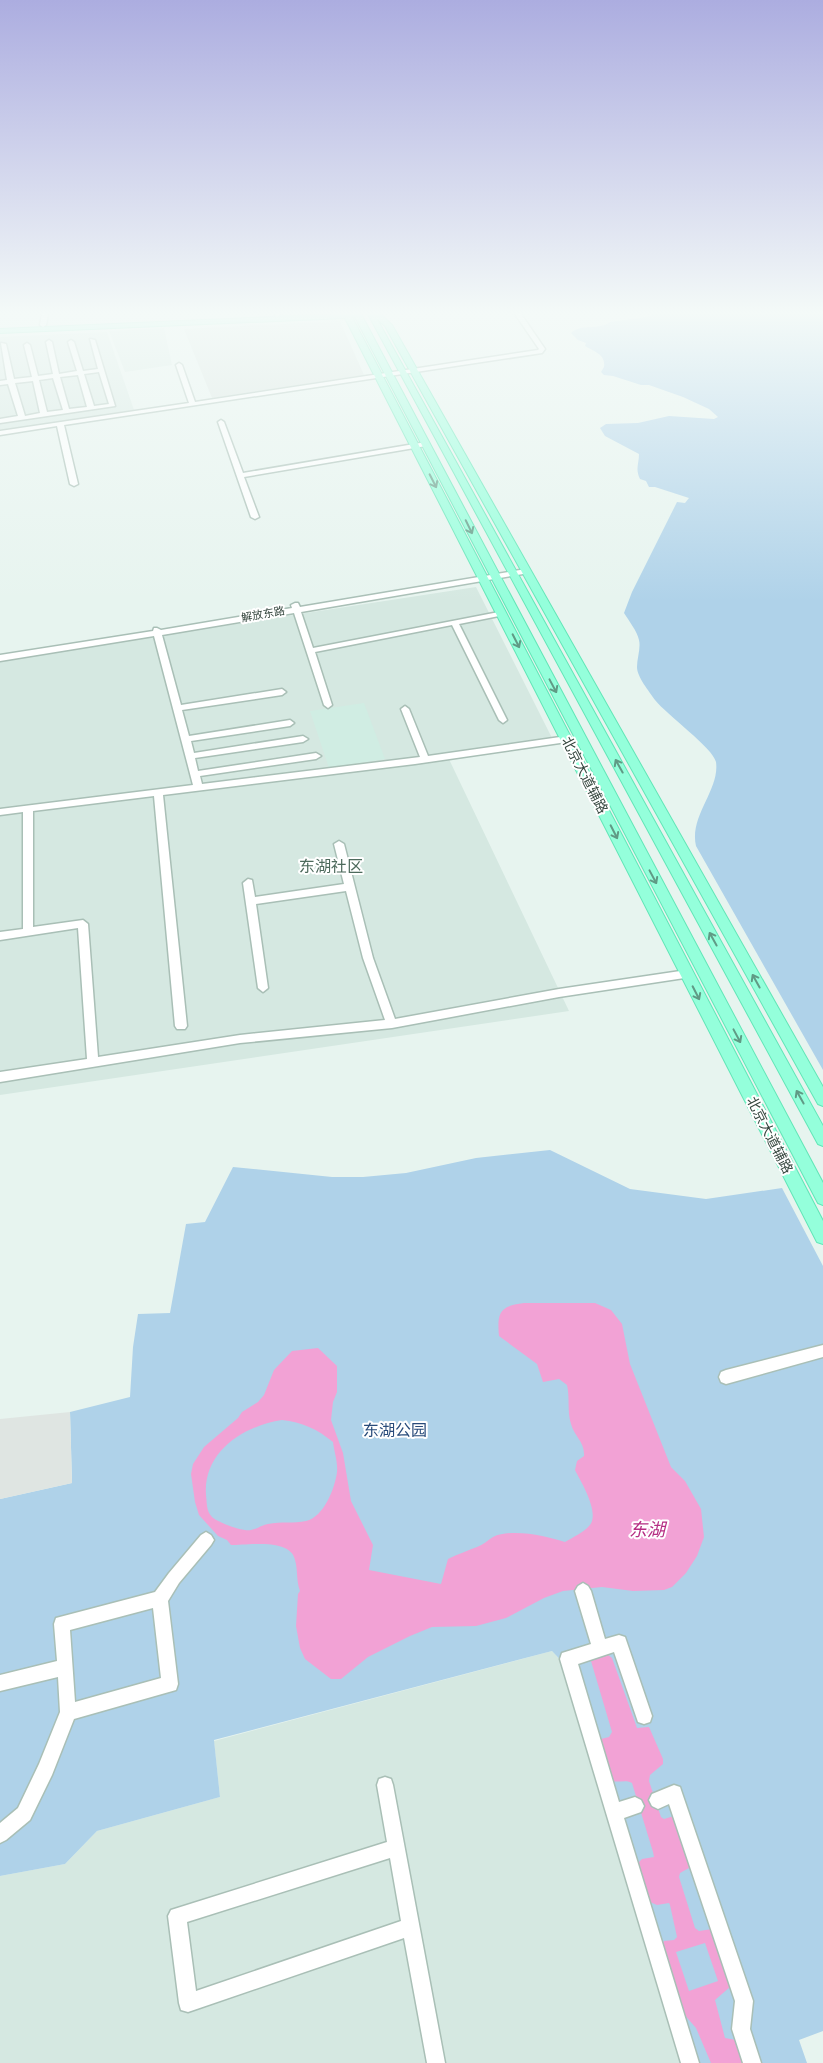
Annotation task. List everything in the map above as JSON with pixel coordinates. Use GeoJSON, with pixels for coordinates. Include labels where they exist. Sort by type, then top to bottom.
{"type":"FeatureCollection","features":[{"type":"Feature","properties":{"kind":"main road","name":"北京大道辅路"},"geometry":{"type":"LineString","coordinates":[[403,410],[488,576],[501,613],[823,1237]]}},
{"type":"Feature","properties":{"kind":"main road"},"geometry":{"type":"LineString","coordinates":[[428,410],[512,571],[823,1140]]}},
{"type":"Feature","properties":{"kind":"main road"},"geometry":{"type":"LineString","coordinates":[[431,410],[525,569],[823,1100]]}},
{"type":"Feature","properties":{"kind":"main road"},"geometry":{"type":"LineString","coordinates":[[488,576],[823,1198]]}},
{"type":"Feature","properties":{"kind":"street"},"geometry":{"type":"LineString","coordinates":[[20,410],[22,418]]}},
{"type":"Feature","properties":{"kind":"street"},"geometry":{"type":"LineString","coordinates":[[43,410],[44,415]]}},
{"type":"Feature","properties":{"kind":"street"},"geometry":{"type":"LineString","coordinates":[[0,421],[77,410]]}},
{"type":"Feature","properties":{"kind":"street"},"geometry":{"type":"LineString","coordinates":[[0,432],[145,410]]}},
{"type":"Feature","properties":{"kind":"street"},"geometry":{"type":"LineString","coordinates":[[221,422],[242,475],[255,516]]}},
{"type":"Feature","properties":{"kind":"street"},"geometry":{"type":"LineString","coordinates":[[60,423],[74,484]]}},
{"type":"Feature","properties":{"kind":"street"},"geometry":{"type":"LineString","coordinates":[[242,475],[421,445]]}},
{"type":"Feature","properties":{"kind":"street","name":"解放东路"},"geometry":{"type":"LineString","coordinates":[[0,656],[158,632],[525,569]]}},
{"type":"Feature","properties":{"kind":"street"},"geometry":{"type":"LineString","coordinates":[[296,607],[328,705]]}},
{"type":"Feature","properties":{"kind":"street"},"geometry":{"type":"LineString","coordinates":[[309,651],[501,613]]}},
{"type":"Feature","properties":{"kind":"street"},"geometry":{"type":"LineString","coordinates":[[455,623],[503,720]]}},
{"type":"Feature","properties":{"kind":"street"},"geometry":{"type":"LineString","coordinates":[[158,632],[198,788]]}},
{"type":"Feature","properties":{"kind":"street"},"geometry":{"type":"LineString","coordinates":[[179,708],[282,692]]}},
{"type":"Feature","properties":{"kind":"street"},"geometry":{"type":"LineString","coordinates":[[405,708],[425,759]]}},
{"type":"Feature","properties":{"kind":"street"},"geometry":{"type":"LineString","coordinates":[[186,739],[290,723]]}},
{"type":"Feature","properties":{"kind":"street"},"geometry":{"type":"LineString","coordinates":[[190,756],[303,739]]}},
{"type":"Feature","properties":{"kind":"street"},"geometry":{"type":"LineString","coordinates":[[0,812],[425,759],[567,739]]}},
{"type":"Feature","properties":{"kind":"street"},"geometry":{"type":"LineString","coordinates":[[195,774],[316,756]]}},
{"type":"Feature","properties":{"kind":"street"},"geometry":{"type":"LineString","coordinates":[[158,792],[181,1026]]}},
{"type":"Feature","properties":{"kind":"street"},"geometry":{"type":"LineString","coordinates":[[28,808],[28,932]]}},
{"type":"Feature","properties":{"kind":"street"},"geometry":{"type":"LineString","coordinates":[[340,844],[362,935],[379,992],[392,1024]]}},
{"type":"Feature","properties":{"kind":"street"},"geometry":{"type":"LineString","coordinates":[[248,882],[262,988]]}},
{"type":"Feature","properties":{"kind":"street"},"geometry":{"type":"LineString","coordinates":[[251,901],[351,887]]}},
{"type":"Feature","properties":{"kind":"street"},"geometry":{"type":"LineString","coordinates":[[0,936],[82,924],[93,1060]]}},
{"type":"Feature","properties":{"kind":"street"},"geometry":{"type":"LineString","coordinates":[[0,1077],[93,1060],[240,1039],[392,1024],[559,993],[687,974]]}},
{"type":"Feature","properties":{"kind":"street"},"geometry":{"type":"LineString","coordinates":[[726,1377],[823,1351]]}},
{"type":"Feature","properties":{"kind":"street"},"geometry":{"type":"LineString","coordinates":[[68,1712],[170,1684],[160,1599],[174,1578],[206,1540]]}},
{"type":"Feature","properties":{"kind":"street"},"geometry":{"type":"LineString","coordinates":[[583,1591],[600,1649]]}},
{"type":"Feature","properties":{"kind":"street"},"geometry":{"type":"LineString","coordinates":[[0,1834],[24,1814],[46,1769],[68,1712],[62,1624],[160,1599]]}},
{"type":"Feature","properties":{"kind":"street"},"geometry":{"type":"LineString","coordinates":[[644,1716],[619,1643],[568,1659],[690,2063]]}},
{"type":"Feature","properties":{"kind":"street"},"geometry":{"type":"LineString","coordinates":[[0,1683],[65,1667]]}},
{"type":"Feature","properties":{"kind":"street"},"geometry":{"type":"LineString","coordinates":[[385,1785],[436,2063]]}},
{"type":"Feature","properties":{"kind":"street"},"geometry":{"type":"LineString","coordinates":[[658,1800],[674,1793],[744,2001],[741,2029],[752,2063]]}},
{"type":"Feature","properties":{"kind":"street"},"geometry":{"type":"LineString","coordinates":[[614,1812],[635,1806]]}},
{"type":"Feature","properties":{"kind":"street"},"geometry":{"type":"LineString","coordinates":[[397,1847],[178,1916],[188,2003],[412,1927]]}},
{"type":"Feature","properties":{"kind":"shaded area"},"geometry":{"type":"Polygon","coordinates":[[[0,410],[132,410],[0,430],[0,410]]]}},
{"type":"Feature","properties":{"kind":"shaded area"},"geometry":{"type":"Polygon","coordinates":[[[476,587],[552,738],[447,755],[569,1011],[0,1095],[0,660],[476,587]]]}},
{"type":"Feature","properties":{"kind":"shaded area"},"geometry":{"type":"Polygon","coordinates":[[[364,703],[385,759],[329,768],[310,711],[364,703]]]}},
{"type":"Feature","properties":{"kind":"shaded area"},"geometry":{"type":"Polygon","coordinates":[[[70,1412],[72,1483],[0,1499],[0,1419],[70,1412]]]}},
{"type":"Feature","properties":{"kind":"shaded area"},"geometry":{"type":"Polygon","coordinates":[[[552,1651],[569,1669],[686,2063],[0,2063],[0,1876],[65,1864],[97,1831],[220,1797],[214,1741],[552,1651]]]}},
{"type":"Feature","properties":{"kind":"green space"},"geometry":{"type":"Polygon","coordinates":[[[710,410],[823,410],[823,1070],[696,846],[697,824],[714,783],[716,762],[699,740],[655,700],[644,684],[637,667],[639,640],[624,613],[632,592],[677,502],[685,503],[689,498],[655,487],[649,487],[646,481],[640,479],[637,469],[639,454],[605,436],[600,428],[606,424],[638,423],[669,416],[714,419],[718,417],[710,410]]]}},
{"type":"Feature","properties":{"kind":"green space","name":"东湖公园"},"geometry":{"type":"Polygon","coordinates":[[[550,1150],[630,1189],[706,1199],[782,1188],[823,1266],[823,2031],[799,2040],[807,2063],[686,2063],[569,1669],[552,1651],[214,1740],[220,1797],[97,1831],[65,1864],[0,1876],[0,1499],[72,1483],[70,1412],[130,1397],[133,1347],[138,1314],[170,1313],[186,1224],[205,1222],[233,1167],[332,1177],[363,1177],[406,1173],[476,1158],[550,1150]]]}},
{"type":"Feature","properties":{"kind":"water","name":"东湖"},"geometry":{"type":"Polygon","coordinates":[[[595,1303],[611,1310],[622,1324],[630,1364],[671,1467],[685,1481],[701,1509],[704,1537],[697,1556],[686,1573],[672,1587],[664,1590],[633,1591],[602,1587],[563,1591],[544,1598],[506,1618],[476,1626],[432,1627],[368,1657],[341,1679],[331,1679],[305,1659],[300,1648],[296,1626],[298,1594],[300,1591],[296,1564],[292,1553],[286,1548],[268,1544],[231,1545],[227,1540],[218,1536],[199,1515],[191,1474],[193,1464],[204,1447],[238,1418],[242,1412],[258,1402],[264,1395],[274,1370],[292,1351],[318,1348],[337,1366],[337,1392],[333,1402],[331,1420],[343,1453],[351,1501],[373,1545],[369,1570],[441,1584],[448,1559],[501,1534],[539,1535],[565,1542],[584,1531],[592,1521],[593,1514],[589,1498],[575,1470],[577,1461],[584,1456],[584,1451],[572,1428],[567,1385],[559,1379],[543,1382],[537,1364],[499,1336],[499,1316],[501,1312],[509,1306],[516,1304],[595,1303]],[[282,1420],[253,1428],[240,1435],[218,1454],[211,1466],[207,1480],[207,1506],[212,1517],[242,1530],[251,1530],[273,1523],[306,1521],[318,1514],[323,1508],[334,1486],[337,1472],[333,1442],[309,1427],[296,1422],[282,1420]]]}},
{"type":"Feature","properties":{"kind":"water"},"geometry":{"type":"Polygon","coordinates":[[[607,1654],[612,1658],[637,1728],[649,1727],[663,1759],[663,1764],[650,1775],[649,1781],[661,1817],[664,1819],[674,1816],[691,1865],[680,1873],[679,1877],[695,1928],[699,1931],[712,1929],[730,1980],[730,1987],[715,2000],[725,2038],[736,2040],[744,2063],[711,2063],[696,2028],[683,2013],[662,1945],[664,1941],[674,1940],[677,1937],[670,1905],[669,1903],[657,1905],[650,1902],[639,1862],[642,1859],[654,1857],[653,1852],[632,1783],[628,1781],[612,1781],[599,1741],[609,1737],[612,1732],[591,1661],[607,1654]],[[705,1943],[676,1952],[689,1991],[718,1981],[705,1943]]]}},
{"type":"Feature","properties":{"kind":"district","name":"东湖社区"},"geometry":{"type":"Point","coordinates":[331,866]}}]}
